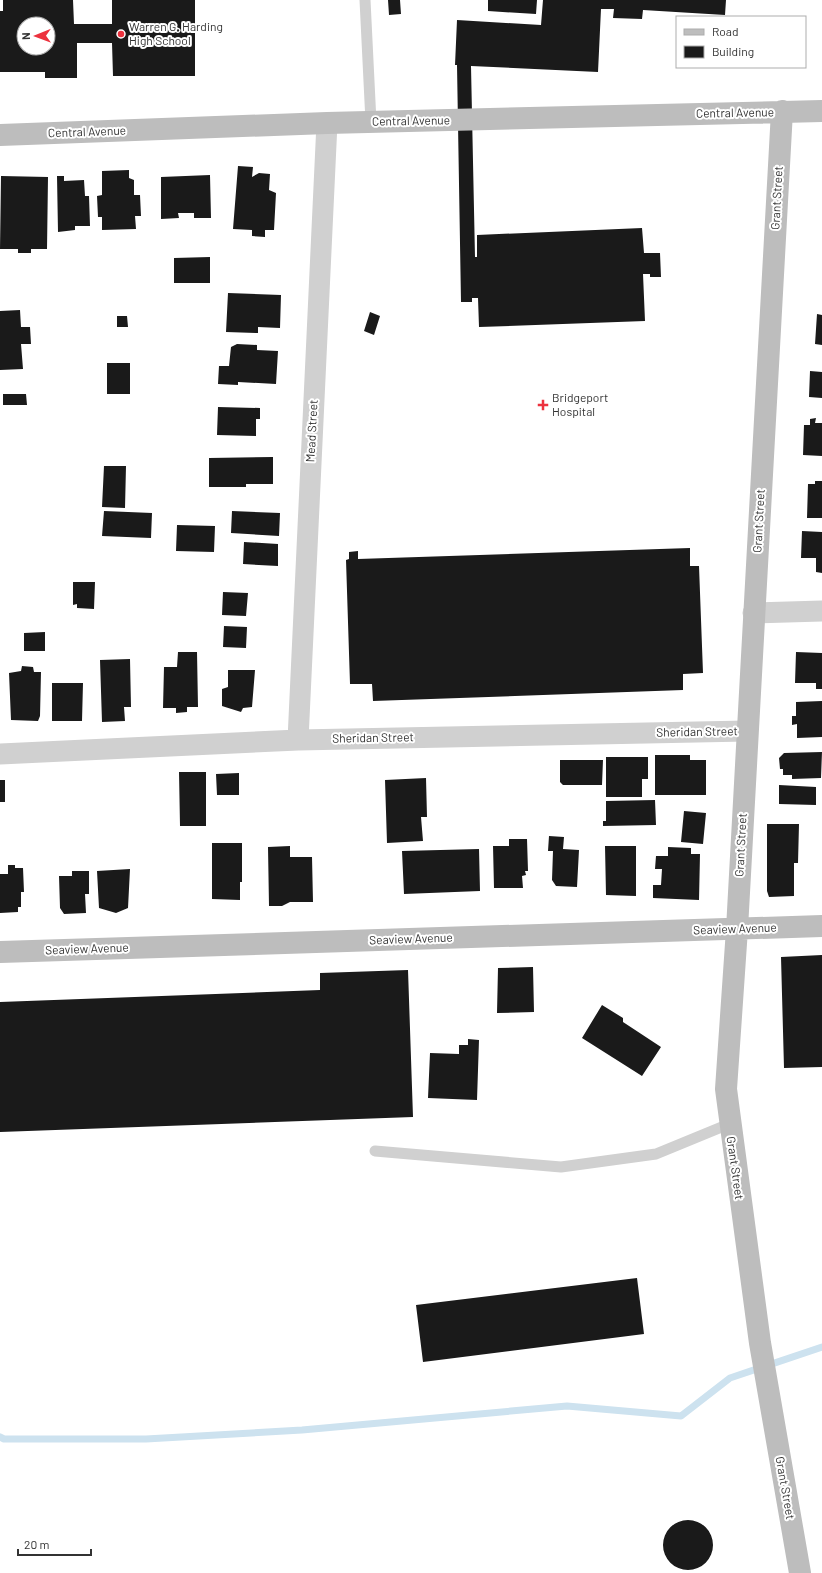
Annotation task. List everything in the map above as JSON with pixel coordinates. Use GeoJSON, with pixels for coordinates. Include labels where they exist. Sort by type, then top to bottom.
{"type":"FeatureCollection","features":[{"type":"Feature","properties":{"kind":"main road","name":"Central Avenue"},"geometry":{"type":"LineString","coordinates":[[0,135],[327,123],[822,111]]}},
{"type":"Feature","properties":{"kind":"main road","name":"Grant Street"},"geometry":{"type":"LineString","coordinates":[[782,112],[746,732],[737,929],[726,1089],[729,1124],[760,1343],[800,1573]]}},
{"type":"Feature","properties":{"kind":"main road","name":"Seaview Avenue"},"geometry":{"type":"LineString","coordinates":[[0,952],[822,926]]}},
{"type":"Feature","properties":{"kind":"street","name":"Mead Street"},"geometry":{"type":"LineString","coordinates":[[298,740],[327,123]]}},
{"type":"Feature","properties":{"kind":"street"},"geometry":{"type":"LineString","coordinates":[[753,613],[822,611]]}},
{"type":"Feature","properties":{"kind":"street","name":"Sheridan Street"},"geometry":{"type":"LineString","coordinates":[[0,754],[298,740],[746,732]]}},
{"type":"Feature","properties":{"kind":"lane"},"geometry":{"type":"LineString","coordinates":[[365,0],[371,122]]}},
{"type":"Feature","properties":{"kind":"lane"},"geometry":{"type":"LineString","coordinates":[[375,1151],[561,1167],[656,1154],[729,1124]]}},
{"type":"Feature","properties":{"kind":"building","name":"Warren G. Harding High School"},"geometry":{"type":"Polygon","coordinates":[[[3,0],[73,0],[74,24],[112,24],[112,0],[195,0],[195,76],[113,76],[112,43],[77,43],[77,78],[45,78],[45,72],[0,72],[0,11],[3,11],[3,0]]]}},
{"type":"Feature","properties":{"kind":"building"},"geometry":{"type":"Polygon","coordinates":[[[388,0],[400,0],[401,14],[389,15],[388,0]]]}},
{"type":"Feature","properties":{"kind":"building"},"geometry":{"type":"Polygon","coordinates":[[[488,0],[537,0],[536,14],[488,11],[488,0]]]}},
{"type":"Feature","properties":{"kind":"building"},"geometry":{"type":"Polygon","coordinates":[[[543,0],[726,0],[725,15],[643,10],[642,19],[613,18],[614,9],[601,9],[598,72],[471,66],[475,257],[477,257],[477,235],[642,228],[644,253],[660,253],[661,277],[650,277],[650,274],[643,274],[645,321],[479,327],[478,298],[472,298],[472,302],[461,302],[457,65],[455,65],[457,20],[541,25],[543,0]]]}},
{"type":"Feature","properties":{"kind":"building"},"geometry":{"type":"Polygon","coordinates":[[[238,166],[253,167],[252,177],[259,173],[270,174],[269,190],[276,193],[274,230],[265,230],[265,237],[252,236],[252,230],[233,229],[238,166]]]}},
{"type":"Feature","properties":{"kind":"building"},"geometry":{"type":"Polygon","coordinates":[[[129,170],[129,178],[134,180],[134,195],[140,195],[141,216],[135,216],[136,229],[102,230],[102,217],[98,217],[97,196],[102,195],[102,171],[129,170]]]}},
{"type":"Feature","properties":{"kind":"building"},"geometry":{"type":"Polygon","coordinates":[[[210,175],[211,218],[194,218],[194,213],[178,213],[179,218],[161,219],[161,177],[210,175]]]}},
{"type":"Feature","properties":{"kind":"building"},"geometry":{"type":"Polygon","coordinates":[[[1,176],[48,177],[47,249],[31,249],[31,253],[18,253],[18,249],[0,249],[1,176]]]}},
{"type":"Feature","properties":{"kind":"building"},"geometry":{"type":"Polygon","coordinates":[[[57,176],[64,176],[64,181],[84,180],[85,196],[89,196],[90,226],[75,226],[75,230],[58,232],[57,176]]]}},
{"type":"Feature","properties":{"kind":"building"},"geometry":{"type":"Polygon","coordinates":[[[210,257],[210,283],[174,283],[174,258],[210,257]]]}},
{"type":"Feature","properties":{"kind":"building"},"geometry":{"type":"Polygon","coordinates":[[[228,293],[281,295],[280,328],[258,327],[258,333],[226,332],[228,293]]]}},
{"type":"Feature","properties":{"kind":"building"},"geometry":{"type":"Polygon","coordinates":[[[20,310],[21,327],[30,327],[31,344],[21,344],[23,369],[0,370],[0,311],[20,310]]]}},
{"type":"Feature","properties":{"kind":"building"},"geometry":{"type":"Polygon","coordinates":[[[370,312],[380,316],[374,335],[364,331],[370,312]]]}},
{"type":"Feature","properties":{"kind":"building"},"geometry":{"type":"Polygon","coordinates":[[[817,314],[822,315],[822,345],[815,344],[817,314]]]}},
{"type":"Feature","properties":{"kind":"building"},"geometry":{"type":"Polygon","coordinates":[[[117,316],[127,316],[128,327],[117,327],[117,316]]]}},
{"type":"Feature","properties":{"kind":"building"},"geometry":{"type":"Polygon","coordinates":[[[237,344],[257,345],[257,350],[278,351],[276,384],[238,382],[238,385],[218,384],[219,366],[229,366],[231,347],[237,344]]]}},
{"type":"Feature","properties":{"kind":"building"},"geometry":{"type":"Polygon","coordinates":[[[107,363],[130,363],[130,394],[107,394],[107,363]]]}},
{"type":"Feature","properties":{"kind":"building"},"geometry":{"type":"Polygon","coordinates":[[[810,371],[822,372],[822,398],[809,397],[810,371]]]}},
{"type":"Feature","properties":{"kind":"building"},"geometry":{"type":"Polygon","coordinates":[[[3,394],[26,394],[27,405],[3,405],[3,394]]]}},
{"type":"Feature","properties":{"kind":"building"},"geometry":{"type":"Polygon","coordinates":[[[218,407],[260,408],[260,419],[256,419],[256,436],[217,435],[218,407]]]}},
{"type":"Feature","properties":{"kind":"building"},"geometry":{"type":"Polygon","coordinates":[[[816,418],[815,423],[822,423],[822,456],[803,455],[804,425],[810,425],[810,419],[816,418]]]}},
{"type":"Feature","properties":{"kind":"building"},"geometry":{"type":"Polygon","coordinates":[[[273,457],[273,484],[246,484],[246,487],[209,487],[209,458],[273,457]]]}},
{"type":"Feature","properties":{"kind":"building"},"geometry":{"type":"Polygon","coordinates":[[[104,466],[126,466],[125,508],[102,507],[104,466]]]}},
{"type":"Feature","properties":{"kind":"building"},"geometry":{"type":"Polygon","coordinates":[[[815,481],[822,481],[822,518],[807,518],[808,484],[815,484],[815,481]]]}},
{"type":"Feature","properties":{"kind":"building"},"geometry":{"type":"Polygon","coordinates":[[[104,511],[152,513],[151,538],[102,536],[104,511]]]}},
{"type":"Feature","properties":{"kind":"building"},"geometry":{"type":"Polygon","coordinates":[[[232,511],[280,513],[279,536],[231,533],[232,511]]]}},
{"type":"Feature","properties":{"kind":"building"},"geometry":{"type":"Polygon","coordinates":[[[177,525],[215,526],[214,552],[176,551],[177,525]]]}},
{"type":"Feature","properties":{"kind":"building"},"geometry":{"type":"Polygon","coordinates":[[[802,531],[822,532],[822,573],[816,572],[816,558],[801,558],[802,531]]]}},
{"type":"Feature","properties":{"kind":"building"},"geometry":{"type":"Polygon","coordinates":[[[244,542],[278,544],[278,566],[243,564],[244,542]]]}},
{"type":"Feature","properties":{"kind":"building"},"geometry":{"type":"Polygon","coordinates":[[[690,548],[690,566],[699,566],[703,673],[683,674],[683,690],[373,701],[372,684],[350,684],[346,560],[349,559],[349,552],[358,551],[358,559],[690,548]]]}},
{"type":"Feature","properties":{"kind":"building"},"geometry":{"type":"Polygon","coordinates":[[[73,582],[95,582],[94,609],[77,608],[77,604],[73,605],[73,582]]]}},
{"type":"Feature","properties":{"kind":"building"},"geometry":{"type":"Polygon","coordinates":[[[223,592],[248,593],[246,616],[222,615],[223,592]]]}},
{"type":"Feature","properties":{"kind":"building"},"geometry":{"type":"Polygon","coordinates":[[[224,626],[247,627],[246,648],[223,647],[224,626]]]}},
{"type":"Feature","properties":{"kind":"building"},"geometry":{"type":"Polygon","coordinates":[[[45,632],[45,651],[24,651],[24,633],[45,632]]]}},
{"type":"Feature","properties":{"kind":"building"},"geometry":{"type":"Polygon","coordinates":[[[178,652],[197,652],[198,707],[187,707],[187,712],[176,713],[176,708],[163,708],[164,667],[177,667],[178,652]]]}},
{"type":"Feature","properties":{"kind":"building"},"geometry":{"type":"Polygon","coordinates":[[[796,652],[822,653],[822,689],[816,689],[816,683],[795,683],[796,652]]]}},
{"type":"Feature","properties":{"kind":"building"},"geometry":{"type":"Polygon","coordinates":[[[130,659],[131,707],[124,707],[125,721],[102,722],[100,660],[130,659]]]}},
{"type":"Feature","properties":{"kind":"building"},"geometry":{"type":"Polygon","coordinates":[[[22,666],[33,667],[34,672],[41,672],[40,716],[38,721],[11,720],[9,673],[21,671],[22,666]]]}},
{"type":"Feature","properties":{"kind":"building"},"geometry":{"type":"Polygon","coordinates":[[[228,670],[255,670],[252,707],[243,708],[241,712],[222,706],[222,689],[228,687],[228,670]]]}},
{"type":"Feature","properties":{"kind":"building"},"geometry":{"type":"Polygon","coordinates":[[[52,683],[83,683],[82,721],[52,721],[52,683]]]}},
{"type":"Feature","properties":{"kind":"building"},"geometry":{"type":"Polygon","coordinates":[[[822,701],[822,737],[797,738],[797,724],[792,725],[792,716],[796,716],[796,702],[822,701]]]}},
{"type":"Feature","properties":{"kind":"building"},"geometry":{"type":"Polygon","coordinates":[[[822,752],[821,778],[792,779],[792,775],[783,775],[783,769],[780,769],[779,758],[784,753],[822,752]]]}},
{"type":"Feature","properties":{"kind":"building"},"geometry":{"type":"Polygon","coordinates":[[[655,755],[690,755],[690,760],[706,760],[706,795],[655,795],[655,755]]]}},
{"type":"Feature","properties":{"kind":"building"},"geometry":{"type":"Polygon","coordinates":[[[606,757],[648,757],[648,779],[642,779],[642,797],[606,797],[606,757]]]}},
{"type":"Feature","properties":{"kind":"building"},"geometry":{"type":"Polygon","coordinates":[[[560,760],[603,760],[602,785],[563,785],[560,782],[560,760]]]}},
{"type":"Feature","properties":{"kind":"building"},"geometry":{"type":"Polygon","coordinates":[[[179,772],[206,772],[206,826],[180,826],[179,772]]]}},
{"type":"Feature","properties":{"kind":"building"},"geometry":{"type":"Polygon","coordinates":[[[239,773],[239,795],[217,795],[216,774],[239,773]]]}},
{"type":"Feature","properties":{"kind":"building"},"geometry":{"type":"Polygon","coordinates":[[[426,778],[427,817],[421,817],[423,841],[387,843],[385,780],[426,778]]]}},
{"type":"Feature","properties":{"kind":"building"},"geometry":{"type":"Polygon","coordinates":[[[0,780],[5,780],[5,802],[0,802],[0,780]]]}},
{"type":"Feature","properties":{"kind":"building"},"geometry":{"type":"Polygon","coordinates":[[[779,785],[816,787],[816,805],[779,804],[779,785]]]}},
{"type":"Feature","properties":{"kind":"building"},"geometry":{"type":"Polygon","coordinates":[[[655,800],[656,825],[603,826],[603,821],[606,821],[606,801],[655,800]]]}},
{"type":"Feature","properties":{"kind":"building"},"geometry":{"type":"Polygon","coordinates":[[[684,811],[706,813],[703,844],[681,842],[684,811]]]}},
{"type":"Feature","properties":{"kind":"building"},"geometry":{"type":"Polygon","coordinates":[[[767,824],[799,824],[798,863],[794,863],[794,896],[769,897],[767,891],[767,824]]]}},
{"type":"Feature","properties":{"kind":"building"},"geometry":{"type":"Polygon","coordinates":[[[549,836],[564,837],[563,849],[579,850],[577,887],[556,886],[552,880],[553,851],[548,851],[549,836]]]}},
{"type":"Feature","properties":{"kind":"building"},"geometry":{"type":"Polygon","coordinates":[[[509,839],[527,839],[528,871],[525,871],[526,875],[522,876],[523,888],[494,888],[493,846],[509,846],[509,839]]]}},
{"type":"Feature","properties":{"kind":"building"},"geometry":{"type":"Polygon","coordinates":[[[212,843],[242,843],[242,882],[240,882],[240,900],[212,899],[212,843]]]}},
{"type":"Feature","properties":{"kind":"building"},"geometry":{"type":"Polygon","coordinates":[[[290,846],[290,857],[312,857],[313,902],[290,902],[282,906],[269,906],[268,847],[290,846]]]}},
{"type":"Feature","properties":{"kind":"building"},"geometry":{"type":"Polygon","coordinates":[[[605,846],[636,846],[636,896],[606,895],[605,846]]]}},
{"type":"Feature","properties":{"kind":"building"},"geometry":{"type":"Polygon","coordinates":[[[668,847],[691,848],[691,854],[700,854],[699,900],[653,898],[653,885],[661,885],[662,869],[655,869],[656,856],[668,856],[668,847]]]}},
{"type":"Feature","properties":{"kind":"building"},"geometry":{"type":"Polygon","coordinates":[[[479,849],[480,891],[404,894],[402,851],[479,849]]]}},
{"type":"Feature","properties":{"kind":"building"},"geometry":{"type":"Polygon","coordinates":[[[8,865],[15,865],[15,868],[23,868],[24,892],[21,892],[21,907],[18,907],[18,912],[0,913],[0,874],[8,874],[8,865]]]}},
{"type":"Feature","properties":{"kind":"building"},"geometry":{"type":"Polygon","coordinates":[[[130,869],[128,908],[116,913],[99,908],[97,871],[130,869]]]}},
{"type":"Feature","properties":{"kind":"building"},"geometry":{"type":"Polygon","coordinates":[[[72,871],[89,871],[89,894],[85,894],[86,913],[64,914],[60,908],[59,876],[72,876],[72,871]]]}},
{"type":"Feature","properties":{"kind":"building"},"geometry":{"type":"Polygon","coordinates":[[[822,955],[822,1067],[784,1068],[781,957],[822,955]]]}},
{"type":"Feature","properties":{"kind":"building"},"geometry":{"type":"Polygon","coordinates":[[[533,967],[534,1012],[497,1013],[498,968],[533,967]]]}},
{"type":"Feature","properties":{"kind":"building"},"geometry":{"type":"Polygon","coordinates":[[[408,970],[413,1117],[0,1132],[0,1002],[320,990],[320,973],[408,970]]]}},
{"type":"Feature","properties":{"kind":"building"},"geometry":{"type":"Polygon","coordinates":[[[602,1005],[623,1018],[623,1022],[661,1047],[642,1076],[582,1038],[602,1005]]]}},
{"type":"Feature","properties":{"kind":"building"},"geometry":{"type":"Polygon","coordinates":[[[468,1039],[479,1040],[477,1100],[428,1098],[430,1053],[459,1054],[459,1045],[468,1045],[468,1039]]]}},
{"type":"Feature","properties":{"kind":"building"},"geometry":{"type":"Polygon","coordinates":[[[637,1278],[644,1334],[423,1362],[416,1305],[637,1278]]]}},
{"type":"Feature","properties":{"kind":"building"},"geometry":{"type":"Polygon","coordinates":[[[683,1520],[693,1520],[706,1527],[713,1540],[713,1550],[706,1563],[693,1570],[683,1570],[674,1566],[667,1559],[663,1550],[663,1540],[667,1531],[674,1524],[683,1520]]]}},
{"type":"Feature","properties":{"kind":"waterway"},"geometry":{"type":"LineString","coordinates":[[0,1437],[4,1439],[146,1439],[302,1430],[567,1406],[681,1416],[730,1378],[822,1347]]}},
{"type":"Feature","properties":{"kind":"place","name":"Warren G. Harding High School"},"geometry":{"type":"Point","coordinates":[121,34]}},
{"type":"Feature","properties":{"kind":"place","name":"Bridgeport Hospital"},"geometry":{"type":"Point","coordinates":[543,405]}}]}
